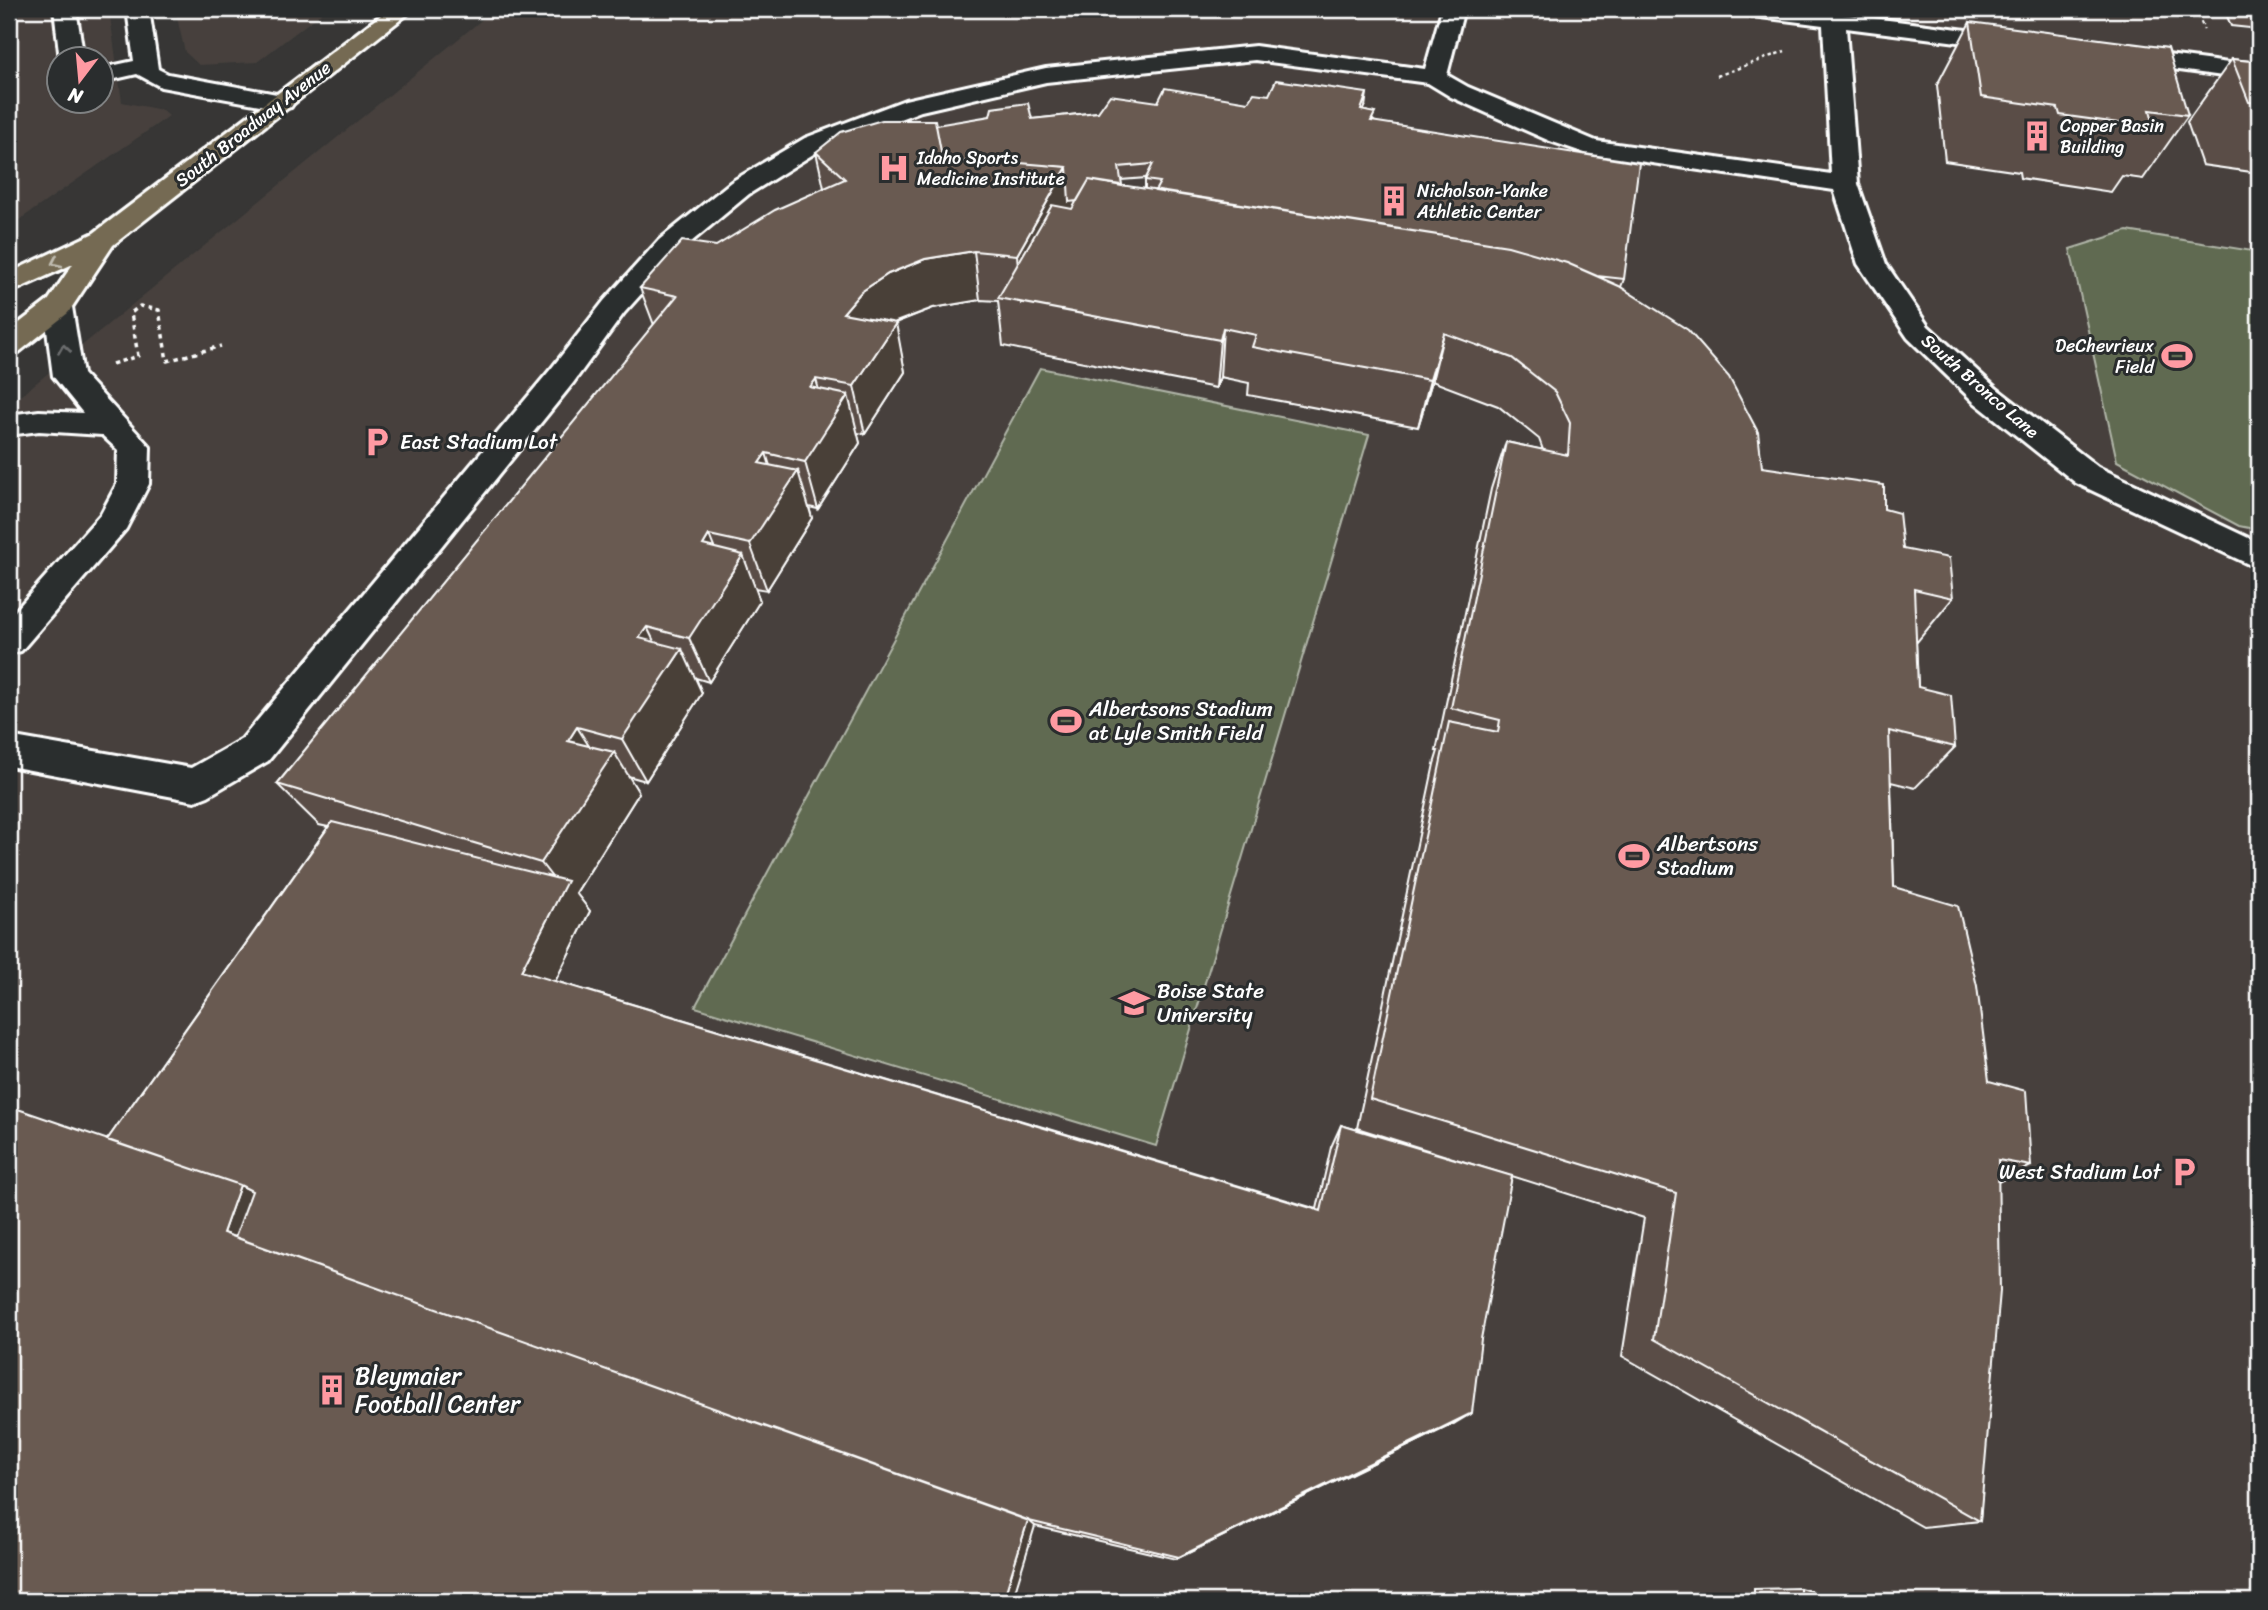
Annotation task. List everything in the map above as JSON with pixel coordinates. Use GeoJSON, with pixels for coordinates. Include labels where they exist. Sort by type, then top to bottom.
{"type":"FeatureCollection","features":[{"type":"Feature","properties":{"kind":"main road","name":"South Broadway Avenue"},"geometry":{"type":"LineString","coordinates":[[9,284],[104,239],[403,9]]}},
{"type":"Feature","properties":{"kind":"main road","name":"South Broadway Avenue"},"geometry":{"type":"LineString","coordinates":[[9,345],[58,307],[104,239]]}},
{"type":"Feature","properties":{"kind":"street"},"geometry":{"type":"LineString","coordinates":[[65,9],[70,46]]}},
{"type":"Feature","properties":{"kind":"street"},"geometry":{"type":"LineString","coordinates":[[138,9],[148,72],[161,80],[282,102]]}},
{"type":"Feature","properties":{"kind":"street"},"geometry":{"type":"LineString","coordinates":[[1435,77],[1453,9]]}},
{"type":"Feature","properties":{"kind":"street"},"geometry":{"type":"LineString","coordinates":[[1752,9],[1834,19],[1954,24],[2033,45]]}},
{"type":"Feature","properties":{"kind":"street","name":"South Bronco Lane"},"geometry":{"type":"LineString","coordinates":[[1834,19],[1845,184],[1857,226],[1880,275],[1918,332],[1985,395],[2087,475],[2259,557]]}},
{"type":"Feature","properties":{"kind":"street"},"geometry":{"type":"LineString","coordinates":[[9,751],[195,785],[255,750],[562,376],[614,307],[669,246],[740,188],[814,143],[914,105],[1045,75],[1255,53],[1435,77],[1449,89],[1503,110],[1564,140],[1584,146],[1845,184]]}},
{"type":"Feature","properties":{"kind":"street"},"geometry":{"type":"LineString","coordinates":[[2099,53],[2259,74]]}},
{"type":"Feature","properties":{"kind":"street"},"geometry":{"type":"LineString","coordinates":[[116,72],[147,65]]}},
{"type":"Feature","properties":{"kind":"street"},"geometry":{"type":"LineString","coordinates":[[9,641],[114,521],[132,484],[134,447],[110,425],[68,376],[58,307]]}},
{"type":"Feature","properties":{"kind":"street"},"geometry":{"type":"LineString","coordinates":[[9,425],[39,421],[110,425]]}},
{"type":"Feature","properties":{"kind":"path"},"geometry":{"type":"LineString","coordinates":[[2196,9],[2208,41]]}},
{"type":"Feature","properties":{"kind":"path"},"geometry":{"type":"LineString","coordinates":[[1717,76],[1795,47]]}},
{"type":"Feature","properties":{"kind":"path"},"geometry":{"type":"LineString","coordinates":[[105,365],[138,356],[131,313],[140,306],[159,310],[167,361],[221,346]]}},
{"type":"Feature","properties":{"kind":"shaded area"},"geometry":{"type":"Polygon","coordinates":[[[9,9],[109,9],[114,46],[46,46],[46,116],[116,116],[116,59],[122,102],[162,110],[169,116],[9,227],[9,9]]]}},
{"type":"Feature","properties":{"kind":"shaded area"},"geometry":{"type":"Polygon","coordinates":[[[175,9],[327,9],[257,62],[199,65],[185,52],[175,9]]]}},
{"type":"Feature","properties":{"kind":"shaded area","name":"Boise State University"},"geometry":{"type":"Polygon","coordinates":[[[495,9],[2259,9],[2259,1601],[9,1601],[9,405],[495,9]]]}},
{"type":"Feature","properties":{"kind":"green space","name":"DeChevrieux Field"},"geometry":{"type":"Polygon","coordinates":[[[2127,231],[2259,252],[2259,530],[2239,526],[2117,461],[2070,249],[2127,231]]]}},
{"type":"Feature","properties":{"kind":"green space","name":"Albertsons Stadium at Lyle Smith Field"},"geometry":{"type":"Polygon","coordinates":[[[1040,368],[1369,435],[1156,1146],[695,1007],[1040,368]]]}},
{"type":"Feature","properties":{"kind":"building"},"geometry":{"type":"Polygon","coordinates":[[[1970,22],[2168,48],[2188,115],[2150,110],[2155,128],[2060,115],[2058,108],[1981,97],[1970,22]]]}},
{"type":"Feature","properties":{"kind":"building"},"geometry":{"type":"Polygon","coordinates":[[[2232,59],[2259,62],[2259,103],[2249,102],[2232,59]]]}},
{"type":"Feature","properties":{"kind":"building","name":"Nicholson-Yanke Athletic Center"},"geometry":{"type":"Polygon","coordinates":[[[1276,80],[1367,93],[1361,110],[1375,113],[1371,121],[1639,163],[1624,279],[1597,276],[1567,263],[1508,246],[1155,191],[1160,182],[1145,180],[1153,164],[1119,167],[1122,186],[1089,180],[1077,201],[1069,202],[1067,167],[996,161],[943,162],[936,125],[990,116],[992,108],[1028,103],[1032,119],[1098,112],[1110,95],[1158,102],[1165,88],[1248,102],[1254,93],[1269,95],[1276,80]]]}},
{"type":"Feature","properties":{"kind":"building"},"geometry":{"type":"Polygon","coordinates":[[[882,120],[935,120],[943,162],[996,161],[1067,167],[1017,255],[974,251],[925,259],[888,274],[861,292],[843,313],[896,323],[854,386],[816,379],[810,387],[848,395],[805,462],[766,453],[759,463],[798,471],[750,544],[709,535],[703,545],[743,555],[689,638],[647,627],[639,638],[682,649],[622,739],[577,727],[568,741],[614,752],[541,863],[277,784],[677,296],[640,288],[682,241],[716,246],[775,210],[845,179],[816,152],[841,132],[882,120]]]}},
{"type":"Feature","properties":{"kind":"building","name":"Albertsons Stadium"},"geometry":{"type":"Polygon","coordinates":[[[1089,180],[1508,246],[1567,263],[1619,286],[1688,330],[1729,377],[1758,432],[1762,467],[1884,485],[1884,509],[1899,513],[1903,549],[1949,558],[1953,598],[1914,589],[1918,687],[1951,695],[1955,747],[1889,731],[1894,887],[1958,906],[1977,986],[1989,1081],[2026,1091],[2031,1166],[1998,1160],[2000,1291],[1980,1521],[1654,1339],[1676,1193],[1370,1099],[1449,722],[1498,732],[1500,720],[1451,708],[1506,442],[1568,455],[1570,423],[1555,392],[1512,358],[1444,333],[1430,380],[1252,347],[1256,335],[1223,328],[1220,340],[998,298],[1052,205],[1072,209],[1089,180]]]}},
{"type":"Feature","properties":{"kind":"building"},"geometry":{"type":"Polygon","coordinates":[[[332,822],[567,881],[521,971],[1321,1211],[1341,1125],[1512,1176],[1481,1339],[1472,1413],[1179,1557],[1029,1521],[235,1237],[252,1191],[107,1140],[332,822]]]}},
{"type":"Feature","properties":{"kind":"building","name":"Bleymaier Football Center"},"geometry":{"type":"Polygon","coordinates":[[[9,1106],[240,1185],[223,1233],[1028,1520],[1003,1601],[9,1601],[9,1106]]]}},
{"type":"Feature","properties":{"kind":"building"},"geometry":{"type":"Polygon","coordinates":[[[1800,1588],[1844,1601],[1800,1601],[1800,1588]]]}},
{"type":"Feature","properties":{"kind":"place","name":"Copper Basin Building"},"geometry":{"type":"Point","coordinates":[2037,136]}},
{"type":"Feature","properties":{"kind":"place","name":"Idaho Sports Medicine Institute"},"geometry":{"type":"Point","coordinates":[894,168]}},
{"type":"Feature","properties":{"kind":"place","name":"Nicholson-Yanke Athletic Center"},"geometry":{"type":"Point","coordinates":[1394,201]}},
{"type":"Feature","properties":{"kind":"place","name":"DeChevrieux Field"},"geometry":{"type":"Point","coordinates":[2177,356]}},
{"type":"Feature","properties":{"kind":"place","name":"East Stadium Lot"},"geometry":{"type":"Point","coordinates":[377,442]}},
{"type":"Feature","properties":{"kind":"place","name":"Albertsons Stadium at Lyle Smith Field"},"geometry":{"type":"Point","coordinates":[1066,721]}},
{"type":"Feature","properties":{"kind":"place","name":"Albertsons Stadium"},"geometry":{"type":"Point","coordinates":[1634,856]}},
{"type":"Feature","properties":{"kind":"place","name":"Boise State University"},"geometry":{"type":"Point","coordinates":[1134,1003]}},
{"type":"Feature","properties":{"kind":"place","name":"West Stadium Lot"},"geometry":{"type":"Point","coordinates":[2184,1172]}},
{"type":"Feature","properties":{"kind":"place","name":"Bleymaier Football Center"},"geometry":{"type":"Point","coordinates":[332,1390]}}]}
